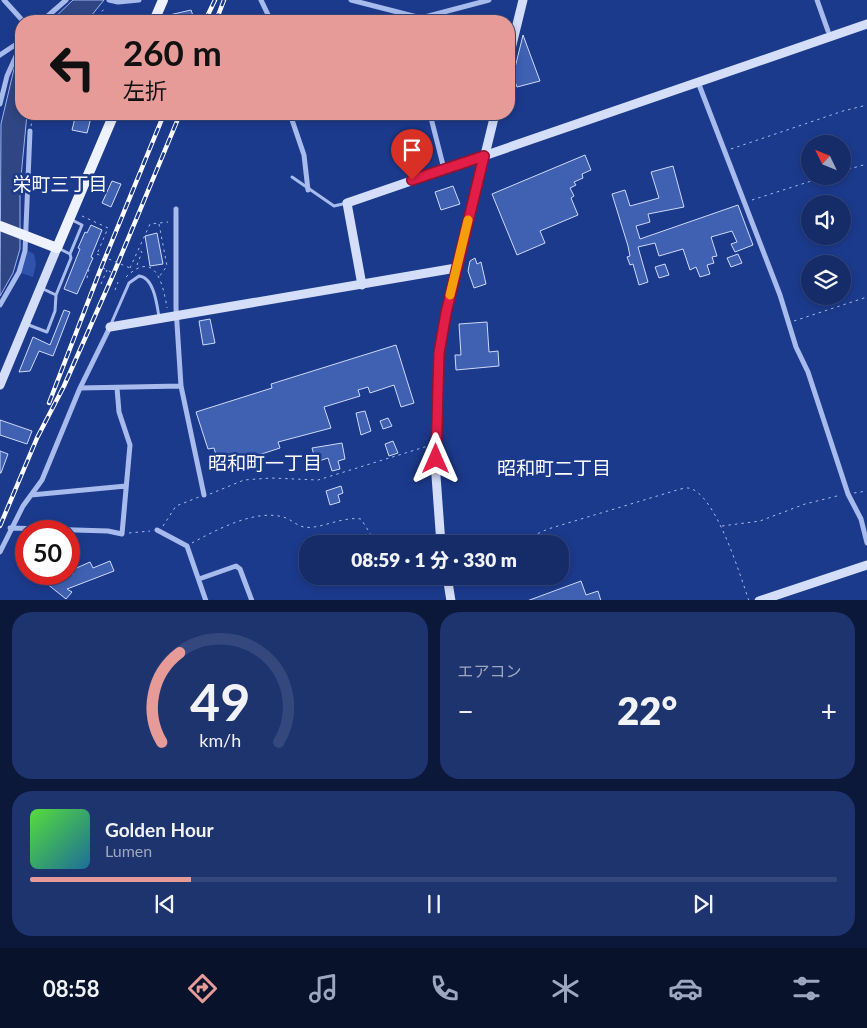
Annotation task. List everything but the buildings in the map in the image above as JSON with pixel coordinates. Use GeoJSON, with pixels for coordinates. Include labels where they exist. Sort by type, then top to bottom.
{"type":"FeatureCollection","features":[{"type":"Feature","properties":{"kind":"main road"},"geometry":{"type":"LineString","coordinates":[[157,15],[163,0]]}},
{"type":"Feature","properties":{"kind":"main road"},"geometry":{"type":"LineString","coordinates":[[0,226],[57,248],[111,120]]}},
{"type":"Feature","properties":{"kind":"street"},"geometry":{"type":"LineString","coordinates":[[4,0],[18,15]]}},
{"type":"Feature","properties":{"kind":"street"},"geometry":{"type":"LineString","coordinates":[[49,15],[66,0]]}},
{"type":"Feature","properties":{"kind":"street"},"geometry":{"type":"LineString","coordinates":[[110,1],[139,0]]}},
{"type":"Feature","properties":{"kind":"street"},"geometry":{"type":"LineString","coordinates":[[261,0],[268,15]]}},
{"type":"Feature","properties":{"kind":"street"},"geometry":{"type":"LineString","coordinates":[[351,0],[399,15]]}},
{"type":"Feature","properties":{"kind":"street"},"geometry":{"type":"LineString","coordinates":[[432,15],[489,0]]}},
{"type":"Feature","properties":{"kind":"street"},"geometry":{"type":"LineString","coordinates":[[515,33],[523,0]]}},
{"type":"Feature","properties":{"kind":"street"},"geometry":{"type":"LineString","coordinates":[[818,0],[828,32]]}},
{"type":"Feature","properties":{"kind":"street"},"geometry":{"type":"LineString","coordinates":[[362,285],[348,203],[867,24]]}},
{"type":"Feature","properties":{"kind":"street"},"geometry":{"type":"LineString","coordinates":[[0,55],[15,44]]}},
{"type":"Feature","properties":{"kind":"street"},"geometry":{"type":"LineString","coordinates":[[0,104],[7,76],[15,58]]}},
{"type":"Feature","properties":{"kind":"street"},"geometry":{"type":"LineString","coordinates":[[698,82],[789,323],[796,347],[808,372],[848,494],[861,519],[867,543]]}},
{"type":"Feature","properties":{"kind":"street"},"geometry":{"type":"LineString","coordinates":[[292,120],[304,155],[308,190]]}},
{"type":"Feature","properties":{"kind":"street"},"geometry":{"type":"LineString","coordinates":[[432,120],[444,169]]}},
{"type":"Feature","properties":{"kind":"street"},"geometry":{"type":"LineString","coordinates":[[440,535],[436,476],[437,384],[446,313],[493,120]]}},
{"type":"Feature","properties":{"kind":"street"},"geometry":{"type":"LineString","coordinates":[[0,305],[19,272],[26,236],[30,131]]}},
{"type":"Feature","properties":{"kind":"street"},"geometry":{"type":"LineString","coordinates":[[176,209],[177,316],[181,386],[204,495]]}},
{"type":"Feature","properties":{"kind":"street"},"geometry":{"type":"LineString","coordinates":[[0,385],[57,248]]}},
{"type":"Feature","properties":{"kind":"street"},"geometry":{"type":"LineString","coordinates":[[0,552],[10,528],[42,480],[80,388],[110,327],[456,268]]}},
{"type":"Feature","properties":{"kind":"street"},"geometry":{"type":"LineString","coordinates":[[80,388],[181,386]]}},
{"type":"Feature","properties":{"kind":"street"},"geometry":{"type":"LineString","coordinates":[[80,531],[108,531],[122,534],[130,446],[119,412],[117,388]]}},
{"type":"Feature","properties":{"kind":"street"},"geometry":{"type":"LineString","coordinates":[[32,496],[126,486]]}},
{"type":"Feature","properties":{"kind":"street"},"geometry":{"type":"LineString","coordinates":[[10,528],[15,528]]}},
{"type":"Feature","properties":{"kind":"street"},"geometry":{"type":"LineString","coordinates":[[157,530],[187,546],[206,600]]}},
{"type":"Feature","properties":{"kind":"street"},"geometry":{"type":"LineString","coordinates":[[759,600],[867,565]]}},
{"type":"Feature","properties":{"kind":"street"},"geometry":{"type":"LineString","coordinates":[[199,579],[236,566],[240,569],[252,600]]}},
{"type":"Feature","properties":{"kind":"street"},"geometry":{"type":"LineString","coordinates":[[449,585],[452,600]]}},
{"type":"Feature","properties":{"kind":"lane"},"geometry":{"type":"LineString","coordinates":[[292,177],[308,190],[334,206],[348,203]]}},
{"type":"Feature","properties":{"kind":"lane"},"geometry":{"type":"LineString","coordinates":[[25,324],[47,332],[55,311],[56,295],[82,225],[69,219]]}},
{"type":"Feature","properties":{"kind":"lane"},"geometry":{"type":"LineString","coordinates":[[57,248],[70,254]]}},
{"type":"Feature","properties":{"kind":"lane"},"geometry":{"type":"LineString","coordinates":[[110,327],[129,283],[139,276],[147,279],[152,288],[159,319]]}},
{"type":"Feature","properties":{"kind":"lane"},"geometry":{"type":"LineString","coordinates":[[40,288],[56,295]]}},
{"type":"Feature","properties":{"kind":"path"},"geometry":{"type":"LineString","coordinates":[[98,15],[110,1]]}},
{"type":"Feature","properties":{"kind":"path"},"geometry":{"type":"LineString","coordinates":[[723,151],[843,111],[867,105]]}},
{"type":"Feature","properties":{"kind":"path"},"geometry":{"type":"LineString","coordinates":[[30,131],[32,120]]}},
{"type":"Feature","properties":{"kind":"path"},"geometry":{"type":"LineString","coordinates":[[851,168],[867,164]]}},
{"type":"Feature","properties":{"kind":"path"},"geometry":{"type":"LineString","coordinates":[[743,203],[801,184]]}},
{"type":"Feature","properties":{"kind":"path"},"geometry":{"type":"LineString","coordinates":[[79,214],[108,228],[97,254],[130,268],[150,224],[176,221]]}},
{"type":"Feature","properties":{"kind":"path"},"geometry":{"type":"LineString","coordinates":[[159,223],[167,266],[159,277]]}},
{"type":"Feature","properties":{"kind":"path"},"geometry":{"type":"LineString","coordinates":[[126,277],[137,267],[142,252],[137,250]]}},
{"type":"Feature","properties":{"kind":"path"},"geometry":{"type":"LineString","coordinates":[[137,267],[145,266],[159,277],[164,285],[168,310]]}},
{"type":"Feature","properties":{"kind":"path"},"geometry":{"type":"LineString","coordinates":[[103,268],[111,272]]}},
{"type":"Feature","properties":{"kind":"path"},"geometry":{"type":"LineString","coordinates":[[87,278],[89,269]]}},
{"type":"Feature","properties":{"kind":"path"},"geometry":{"type":"LineString","coordinates":[[101,284],[107,270]]}},
{"type":"Feature","properties":{"kind":"path"},"geometry":{"type":"LineString","coordinates":[[115,290],[118,282]]}},
{"type":"Feature","properties":{"kind":"path"},"geometry":{"type":"LineString","coordinates":[[789,323],[867,296]]}},
{"type":"Feature","properties":{"kind":"path"},"geometry":{"type":"LineString","coordinates":[[122,534],[157,530],[165,525],[176,506],[244,480],[271,478],[318,480],[431,445]]}},
{"type":"Feature","properties":{"kind":"path"},"geometry":{"type":"LineString","coordinates":[[534,535],[548,529],[689,488],[698,493],[721,526],[731,548],[749,600]]}},
{"type":"Feature","properties":{"kind":"path"},"geometry":{"type":"LineString","coordinates":[[721,526],[760,521],[805,504],[867,491]]}},
{"type":"Feature","properties":{"kind":"path"},"geometry":{"type":"LineString","coordinates":[[187,546],[231,523],[271,515],[284,517],[304,528],[352,518],[361,520],[372,535]]}},
{"type":"Feature","properties":{"kind":"shaded area"},"geometry":{"type":"Polygon","coordinates":[[[73,0],[104,0],[92,15],[57,15],[73,0]]]}},
{"type":"Feature","properties":{"kind":"shaded area"},"geometry":{"type":"Polygon","coordinates":[[[15,67],[15,120],[26,120],[20,187],[20,249],[13,273],[0,296],[1,124],[15,67]]]}},
{"type":"Feature","properties":{"kind":"shaded area"},"geometry":{"type":"Polygon","coordinates":[[[28,251],[34,254],[36,264],[33,277],[21,273],[28,251]]]}},
{"type":"Feature","properties":{"kind":"railway"},"geometry":{"type":"LineString","coordinates":[[208,15],[215,0]]}},
{"type":"Feature","properties":{"kind":"railway"},"geometry":{"type":"LineString","coordinates":[[218,15],[224,0]]}},
{"type":"Feature","properties":{"kind":"railway"},"geometry":{"type":"LineString","coordinates":[[49,403],[101,268],[162,120]]}},
{"type":"Feature","properties":{"kind":"railway"},"geometry":{"type":"LineString","coordinates":[[0,526],[37,438],[64,386],[113,275],[178,120]]}},
{"type":"Feature","properties":{"kind":"slow traffic"},"geometry":{"type":"LineString","coordinates":[[450,295],[468,220]]}},
{"type":"Feature","properties":{"kind":"district","name":"栄町三丁目"},"geometry":{"type":"Point","coordinates":[60,184]}},
{"type":"Feature","properties":{"kind":"district","name":"昭和町一丁目"},"geometry":{"type":"Point","coordinates":[265,463]}},
{"type":"Feature","properties":{"kind":"district","name":"昭和町二丁目"},"geometry":{"type":"Point","coordinates":[554,468]}},
{"type":"Feature","properties":{"kind":"route"},"geometry":{"type":"LineString","coordinates":[[412,180],[484,156],[446,313],[439,353],[436,402],[436,459]]}}]}
